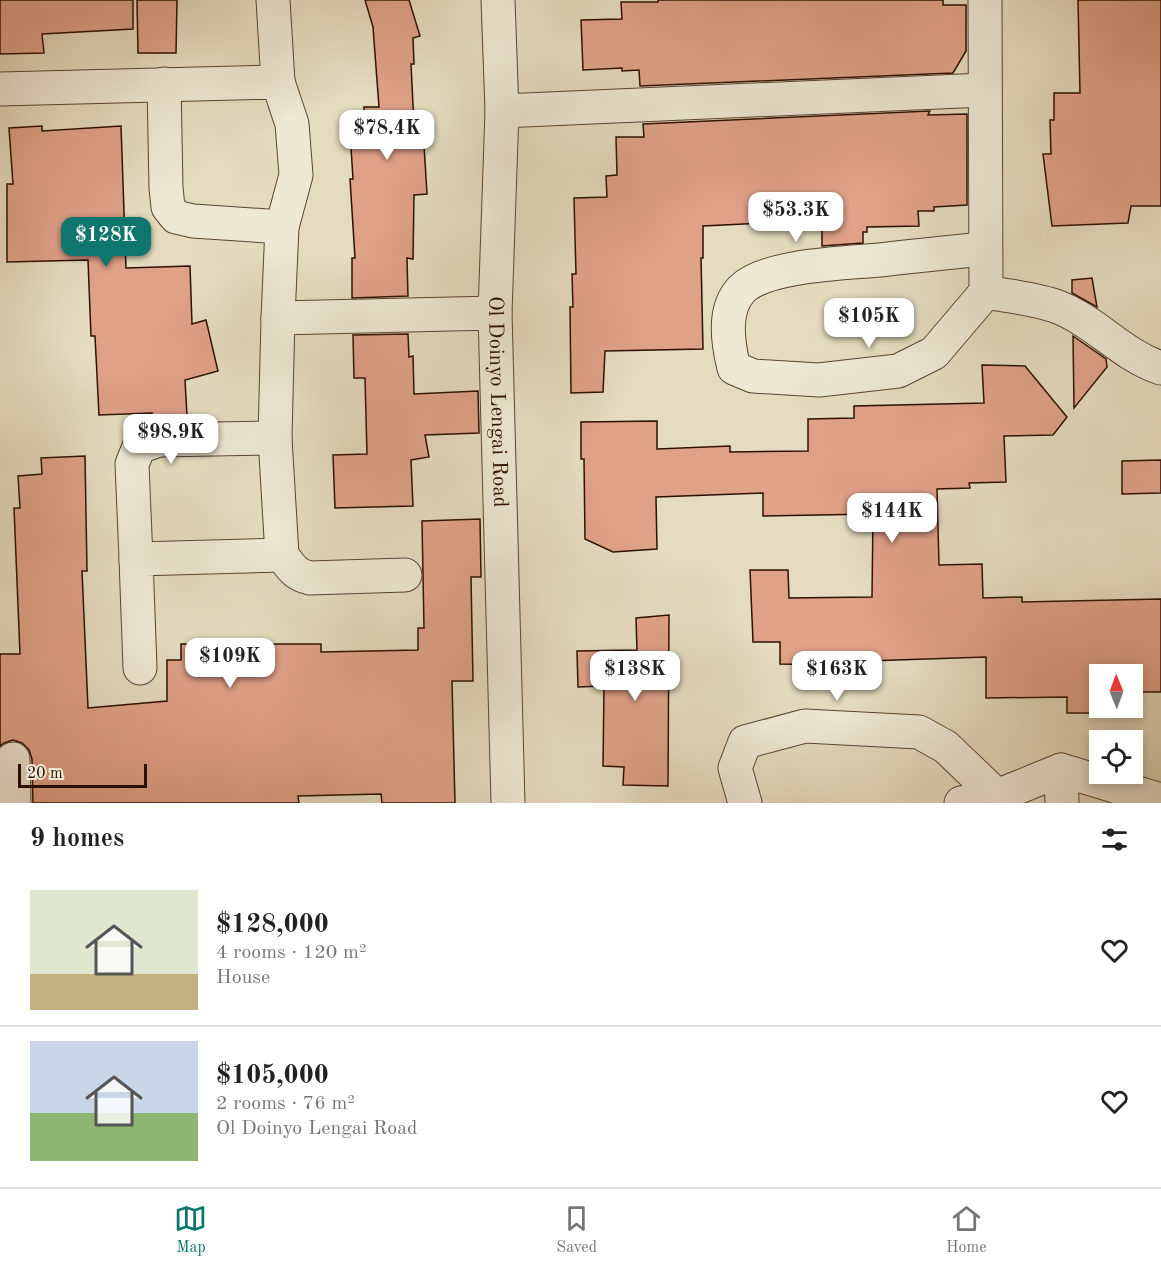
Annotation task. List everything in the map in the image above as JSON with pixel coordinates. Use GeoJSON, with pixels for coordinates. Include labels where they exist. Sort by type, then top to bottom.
{"type":"FeatureCollection","features":[{"type":"Feature","properties":{"kind":"street"},"geometry":{"type":"LineString","coordinates":[[273,0],[278,82],[292,124],[296,150],[296,175],[282,227],[278,318],[275,438],[282,555],[293,571],[300,576],[310,578],[405,574]]}},
{"type":"Feature","properties":{"kind":"street","name":"Ol Doinyo Lengai Road"},"geometry":{"type":"LineString","coordinates":[[498,0],[502,111],[495,313],[508,803]]}},
{"type":"Feature","properties":{"kind":"street"},"geometry":{"type":"LineString","coordinates":[[986,0],[984,90],[986,249],[986,292],[934,353],[898,371],[819,380],[753,376],[734,368],[728,343],[729,323],[734,301],[742,289],[756,279],[796,268],[986,249]]}},
{"type":"Feature","properties":{"kind":"street"},"geometry":{"type":"LineString","coordinates":[[0,89],[278,82]]}},
{"type":"Feature","properties":{"kind":"street"},"geometry":{"type":"LineString","coordinates":[[164,84],[166,188],[168,207],[176,217],[194,221],[282,227]]}},
{"type":"Feature","properties":{"kind":"street"},"geometry":{"type":"LineString","coordinates":[[502,111],[984,90]]}},
{"type":"Feature","properties":{"kind":"street"},"geometry":{"type":"LineString","coordinates":[[986,292],[1058,307],[1088,323],[1113,343],[1146,363],[1161,368]]}},
{"type":"Feature","properties":{"kind":"street"},"geometry":{"type":"LineString","coordinates":[[278,318],[495,313]]}},
{"type":"Feature","properties":{"kind":"street"},"geometry":{"type":"LineString","coordinates":[[140,668],[132,464],[139,447],[159,440],[275,438]]}},
{"type":"Feature","properties":{"kind":"street"},"geometry":{"type":"LineString","coordinates":[[136,559],[282,555]]}},
{"type":"Feature","properties":{"kind":"street"},"geometry":{"type":"LineString","coordinates":[[745,803],[735,768],[745,742],[804,726],[919,732],[946,747],[997,796]]}},
{"type":"Feature","properties":{"kind":"street"},"geometry":{"type":"LineString","coordinates":[[13,759],[14,803]]}},
{"type":"Feature","properties":{"kind":"street"},"geometry":{"type":"LineString","coordinates":[[1060,770],[1062,803]]}},
{"type":"Feature","properties":{"kind":"street"},"geometry":{"type":"LineString","coordinates":[[961,803],[997,796],[1060,770],[1161,800]]}},
{"type":"Feature","properties":{"kind":"building"},"geometry":{"type":"Polygon","coordinates":[[[0,0],[133,0],[133,29],[42,34],[44,53],[0,54],[0,0]]]}},
{"type":"Feature","properties":{"kind":"building"},"geometry":{"type":"Polygon","coordinates":[[[137,0],[177,0],[176,53],[138,53],[137,0]]]}},
{"type":"Feature","properties":{"kind":"building"},"geometry":{"type":"Polygon","coordinates":[[[365,0],[409,0],[420,36],[413,38],[414,64],[411,64],[415,146],[424,145],[427,194],[414,195],[413,259],[407,258],[408,296],[352,298],[352,258],[355,258],[350,179],[353,179],[350,132],[365,131],[364,107],[379,107],[373,27],[365,0]]]}},
{"type":"Feature","properties":{"kind":"building"},"geometry":{"type":"Polygon","coordinates":[[[658,0],[943,0],[943,5],[966,5],[966,51],[953,73],[640,86],[639,70],[622,71],[622,68],[583,70],[581,20],[622,19],[621,2],[658,2],[658,0]]]}},
{"type":"Feature","properties":{"kind":"building"},"geometry":{"type":"Polygon","coordinates":[[[1078,0],[1161,0],[1161,206],[1131,206],[1128,223],[1052,226],[1043,154],[1051,154],[1050,120],[1054,120],[1054,93],[1080,93],[1078,0]]]}},
{"type":"Feature","properties":{"kind":"building"},"geometry":{"type":"Polygon","coordinates":[[[930,111],[928,115],[967,114],[967,205],[934,207],[934,211],[918,211],[919,226],[867,227],[867,232],[863,232],[863,243],[822,246],[822,220],[703,226],[703,258],[701,258],[703,349],[605,351],[603,392],[571,393],[570,307],[573,307],[572,274],[576,274],[574,198],[607,197],[606,176],[617,175],[616,137],[644,137],[643,124],[930,111]]]}},
{"type":"Feature","properties":{"kind":"building"},"geometry":{"type":"Polygon","coordinates":[[[42,126],[42,131],[121,126],[126,268],[190,266],[192,324],[206,320],[218,371],[185,380],[187,416],[152,417],[152,413],[99,415],[95,336],[91,336],[88,260],[7,262],[7,184],[13,184],[9,128],[42,126]]]}},
{"type":"Feature","properties":{"kind":"building"},"geometry":{"type":"Polygon","coordinates":[[[1092,278],[1097,307],[1072,293],[1072,280],[1092,278]]]}},
{"type":"Feature","properties":{"kind":"building"},"geometry":{"type":"Polygon","coordinates":[[[408,334],[409,357],[413,356],[414,394],[478,391],[479,433],[425,435],[429,457],[411,460],[413,506],[335,508],[333,455],[367,454],[365,378],[354,378],[353,335],[408,334]]]}},
{"type":"Feature","properties":{"kind":"building"},"geometry":{"type":"Polygon","coordinates":[[[1073,336],[1106,359],[1107,367],[1074,408],[1073,336]]]}},
{"type":"Feature","properties":{"kind":"building"},"geometry":{"type":"Polygon","coordinates":[[[982,365],[1025,366],[1067,417],[1053,435],[1004,436],[1006,482],[969,483],[970,488],[937,489],[939,565],[982,564],[983,598],[1022,597],[1022,602],[1161,599],[1161,692],[1143,692],[1143,664],[1089,664],[1089,713],[1067,713],[1067,697],[986,698],[986,657],[837,662],[837,665],[780,664],[780,642],[753,642],[750,570],[788,570],[789,598],[872,597],[873,514],[763,516],[763,493],[656,497],[657,549],[613,552],[585,539],[581,422],[657,421],[657,449],[730,446],[730,452],[808,451],[808,419],[854,418],[854,406],[984,403],[982,365]]]}},
{"type":"Feature","properties":{"kind":"building"},"geometry":{"type":"Polygon","coordinates":[[[85,456],[87,571],[82,571],[88,708],[167,701],[167,660],[181,660],[181,644],[321,644],[321,652],[418,650],[418,628],[424,628],[422,521],[480,519],[481,577],[471,577],[473,681],[452,681],[455,803],[382,803],[381,794],[298,796],[299,803],[33,803],[32,759],[29,750],[22,743],[13,740],[0,746],[0,654],[20,654],[14,508],[20,508],[18,476],[42,474],[41,458],[85,456]]]}},
{"type":"Feature","properties":{"kind":"building"},"geometry":{"type":"Polygon","coordinates":[[[1161,460],[1161,493],[1122,494],[1122,461],[1161,460]]]}},
{"type":"Feature","properties":{"kind":"building"},"geometry":{"type":"Polygon","coordinates":[[[669,615],[668,786],[623,785],[624,767],[603,766],[604,686],[578,687],[577,651],[637,650],[636,618],[669,615]]]}}]}
